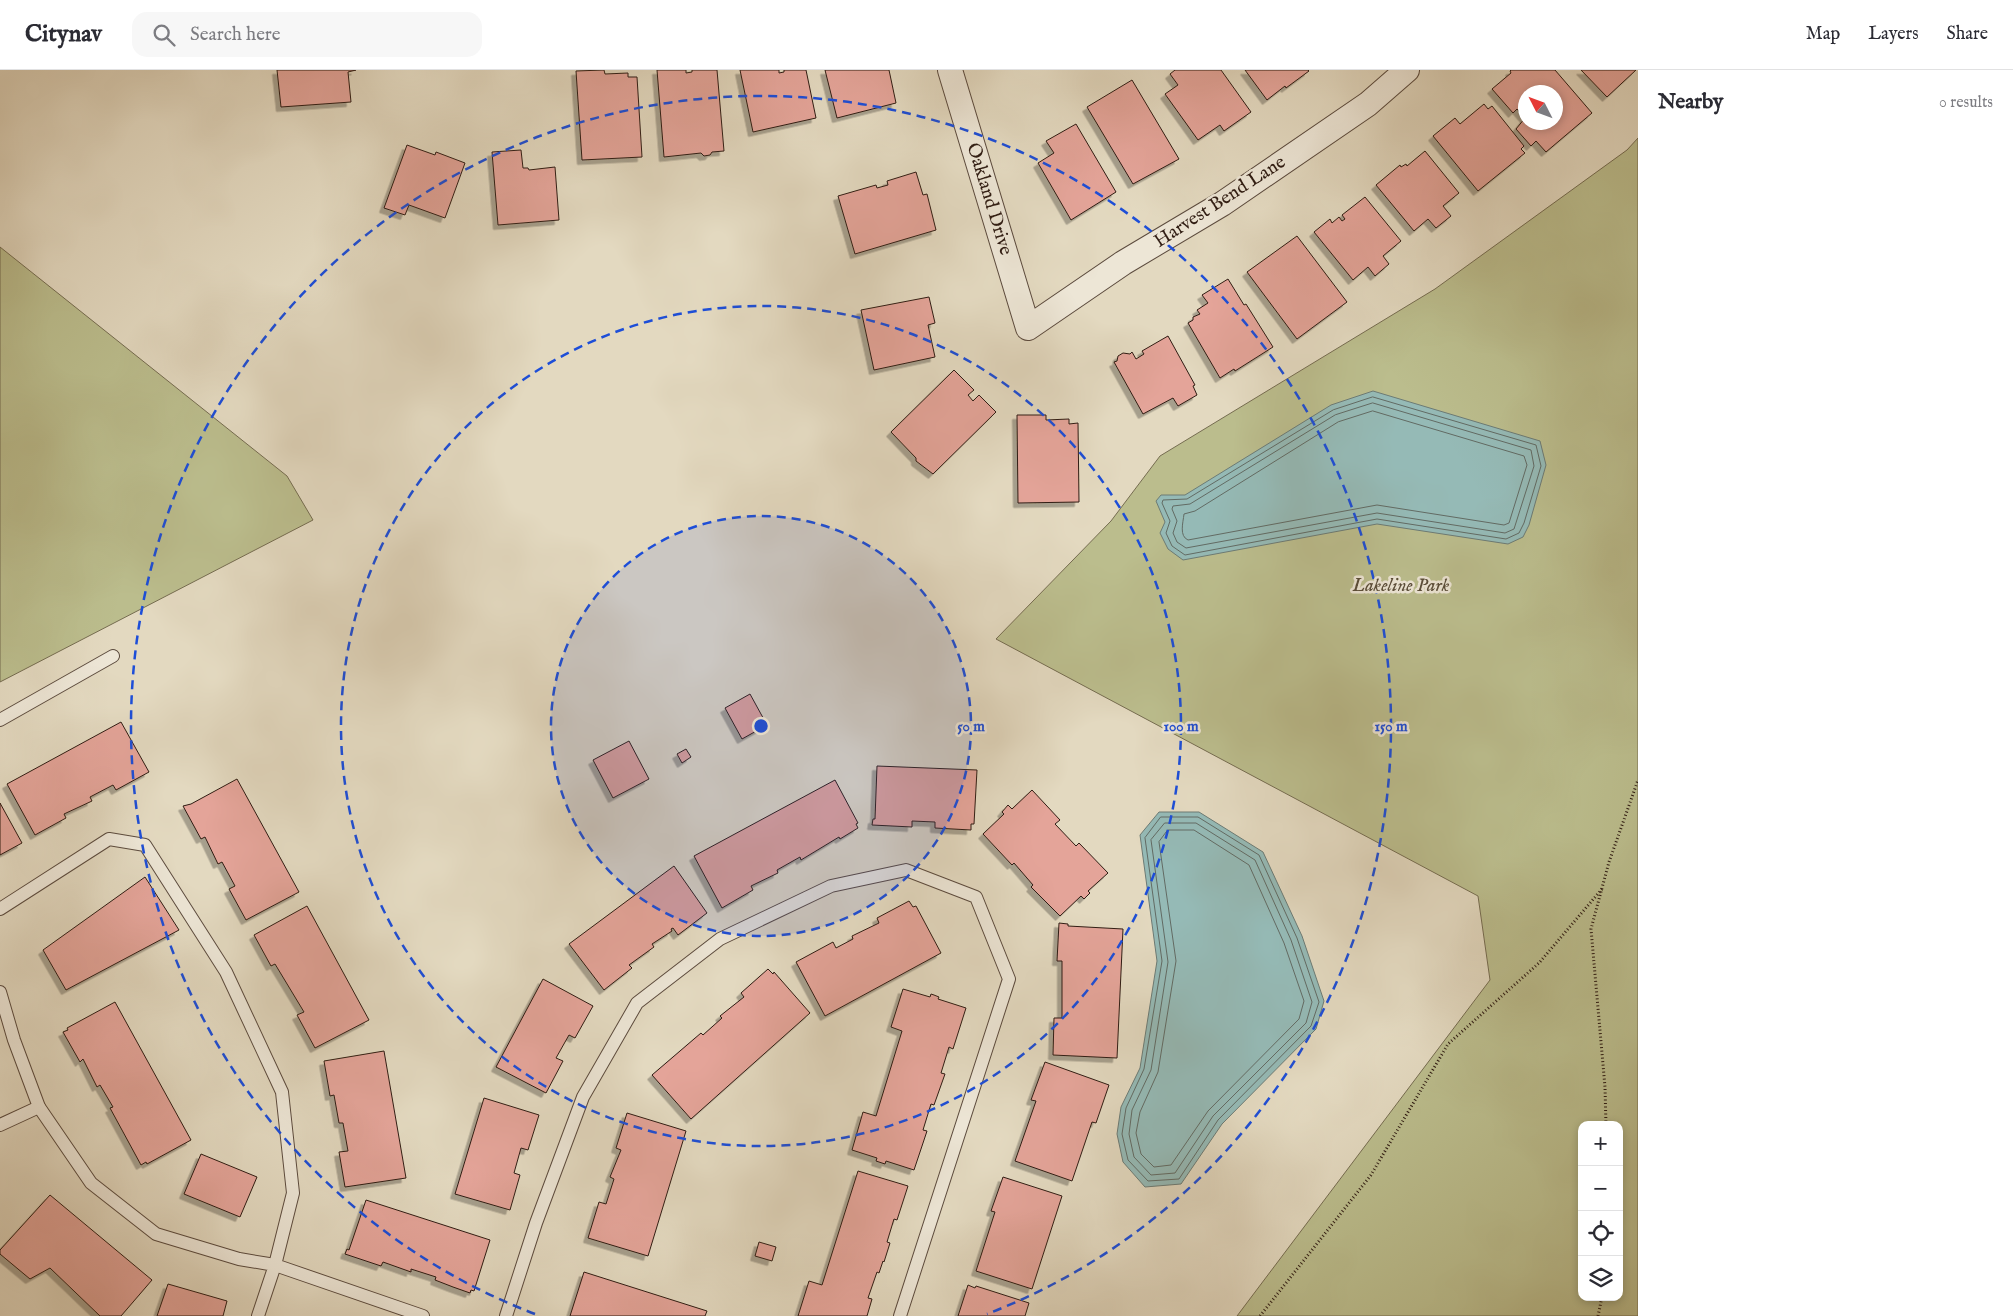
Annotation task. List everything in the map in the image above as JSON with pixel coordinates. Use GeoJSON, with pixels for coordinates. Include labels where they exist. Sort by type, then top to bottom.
{"type":"FeatureCollection","features":[{"type":"Feature","properties":{"kind":"street","name":"Oakland Drive"},"geometry":{"type":"LineString","coordinates":[[950,70],[1028,328]]}},
{"type":"Feature","properties":{"kind":"street","name":"Harvest Bend Lane"},"geometry":{"type":"LineString","coordinates":[[1028,328],[1123,263],[1238,193],[1368,104],[1408,70]]}},
{"type":"Feature","properties":{"kind":"lane"},"geometry":{"type":"LineString","coordinates":[[0,720],[113,656]]}},
{"type":"Feature","properties":{"kind":"lane"},"geometry":{"type":"LineString","coordinates":[[0,908],[109,839],[145,844],[226,972],[282,1092],[293,1193],[275,1265],[258,1316]]}},
{"type":"Feature","properties":{"kind":"lane"},"geometry":{"type":"LineString","coordinates":[[506,1316],[536,1223],[583,1098],[637,1003],[720,939],[831,886],[906,870],[976,897],[1009,980],[900,1316]]}},
{"type":"Feature","properties":{"kind":"lane"},"geometry":{"type":"LineString","coordinates":[[0,992],[14,1040],[38,1107],[91,1183],[156,1234],[239,1259],[275,1265],[423,1316]]}},
{"type":"Feature","properties":{"kind":"lane"},"geometry":{"type":"LineString","coordinates":[[0,1125],[38,1107]]}},
{"type":"Feature","properties":{"kind":"path"},"geometry":{"type":"LineString","coordinates":[[1606,1121],[1606,1087],[1591,929],[1609,862],[1638,780]]}},
{"type":"Feature","properties":{"kind":"path"},"geometry":{"type":"LineString","coordinates":[[1260,1316],[1371,1175],[1448,1044],[1539,963],[1602,889]]}},
{"type":"Feature","properties":{"kind":"path"},"geometry":{"type":"LineString","coordinates":[[1598,1316],[1601,1301]]}},
{"type":"Feature","properties":{"kind":"green space","name":"Lakeline Park"},"geometry":{"type":"Polygon","coordinates":[[[1638,138],[1638,1316],[1237,1316],[1490,980],[1478,896],[996,639],[1111,521],[1160,456],[1435,289],[1627,150],[1638,138]]]}},
{"type":"Feature","properties":{"kind":"green space"},"geometry":{"type":"Polygon","coordinates":[[[0,247],[287,476],[313,520],[0,682],[0,247]]]}},
{"type":"Feature","properties":{"kind":"water"},"geometry":{"type":"Polygon","coordinates":[[[1373,391],[1540,441],[1546,465],[1529,525],[1523,537],[1508,544],[1377,524],[1183,560],[1168,549],[1160,533],[1165,522],[1156,501],[1161,495],[1185,495],[1331,405],[1373,391]]]}},
{"type":"Feature","properties":{"kind":"water"},"geometry":{"type":"Polygon","coordinates":[[[1159,812],[1199,812],[1263,852],[1302,936],[1324,1001],[1316,1029],[1222,1124],[1181,1184],[1145,1187],[1123,1162],[1117,1134],[1121,1107],[1140,1068],[1157,961],[1140,835],[1159,812]]]}},
{"type":"Feature","properties":{"kind":"building"},"geometry":{"type":"Polygon","coordinates":[[[277,70],[356,70],[348,72],[351,102],[281,107],[277,70]]]}},
{"type":"Feature","properties":{"kind":"building"},"geometry":{"type":"Polygon","coordinates":[[[604,70],[605,74],[628,73],[628,77],[637,77],[642,157],[582,160],[576,71],[604,70]]]}},
{"type":"Feature","properties":{"kind":"building"},"geometry":{"type":"Polygon","coordinates":[[[657,70],[686,70],[686,73],[692,72],[692,70],[717,70],[724,151],[712,152],[710,155],[704,156],[701,153],[664,157],[657,70]]]}},
{"type":"Feature","properties":{"kind":"building"},"geometry":{"type":"Polygon","coordinates":[[[740,70],[779,70],[779,73],[784,72],[784,70],[806,70],[816,118],[753,132],[740,70]]]}},
{"type":"Feature","properties":{"kind":"building"},"geometry":{"type":"Polygon","coordinates":[[[825,70],[889,70],[896,103],[837,118],[825,70]]]}},
{"type":"Feature","properties":{"kind":"building"},"geometry":{"type":"Polygon","coordinates":[[[1175,70],[1221,70],[1251,112],[1224,131],[1220,125],[1198,140],[1165,94],[1178,85],[1170,74],[1175,70]]]}},
{"type":"Feature","properties":{"kind":"building"},"geometry":{"type":"Polygon","coordinates":[[[1245,70],[1308,70],[1309,71],[1267,100],[1245,70]]]}},
{"type":"Feature","properties":{"kind":"building"},"geometry":{"type":"Polygon","coordinates":[[[1555,70],[1592,113],[1546,152],[1536,141],[1531,146],[1516,129],[1518,127],[1518,130],[1563,130],[1563,85],[1518,85],[1518,110],[1513,113],[1492,89],[1511,73],[1510,71],[1555,70]]]}},
{"type":"Feature","properties":{"kind":"building"},"geometry":{"type":"Polygon","coordinates":[[[1581,70],[1636,70],[1607,97],[1581,70]]]}},
{"type":"Feature","properties":{"kind":"building"},"geometry":{"type":"Polygon","coordinates":[[[1132,80],[1179,159],[1133,184],[1087,107],[1132,80]]]}},
{"type":"Feature","properties":{"kind":"building"},"geometry":{"type":"Polygon","coordinates":[[[1484,104],[1488,109],[1492,106],[1524,146],[1521,149],[1525,153],[1478,191],[1433,136],[1455,118],[1460,124],[1484,104]]]}},
{"type":"Feature","properties":{"kind":"building"},"geometry":{"type":"Polygon","coordinates":[[[1076,124],[1116,192],[1071,220],[1038,163],[1054,153],[1046,141],[1076,124]]]}},
{"type":"Feature","properties":{"kind":"building"},"geometry":{"type":"Polygon","coordinates":[[[407,145],[435,155],[436,152],[465,163],[445,218],[409,205],[405,215],[384,208],[407,145]]]}},
{"type":"Feature","properties":{"kind":"building"},"geometry":{"type":"Polygon","coordinates":[[[521,150],[523,168],[528,168],[529,170],[555,167],[559,220],[498,225],[492,152],[521,150]]]}},
{"type":"Feature","properties":{"kind":"building"},"geometry":{"type":"Polygon","coordinates":[[[1425,151],[1459,193],[1443,206],[1451,216],[1436,228],[1428,219],[1414,231],[1376,185],[1400,165],[1401,167],[1406,164],[1407,166],[1425,151]]]}},
{"type":"Feature","properties":{"kind":"building"},"geometry":{"type":"Polygon","coordinates":[[[916,172],[923,195],[927,194],[936,230],[855,254],[838,196],[876,185],[877,188],[888,185],[887,181],[916,172]]]}},
{"type":"Feature","properties":{"kind":"building"},"geometry":{"type":"Polygon","coordinates":[[[1365,197],[1401,241],[1383,256],[1389,264],[1375,276],[1368,267],[1353,280],[1314,232],[1330,219],[1332,223],[1339,217],[1342,221],[1345,219],[1342,215],[1365,197]]]}},
{"type":"Feature","properties":{"kind":"building"},"geometry":{"type":"Polygon","coordinates":[[[1297,236],[1347,302],[1297,339],[1247,272],[1297,236]]]}},
{"type":"Feature","properties":{"kind":"building"},"geometry":{"type":"Polygon","coordinates":[[[1228,279],[1273,347],[1235,371],[1234,369],[1220,378],[1188,323],[1193,320],[1193,317],[1200,314],[1197,310],[1208,303],[1202,295],[1228,279]]]}},
{"type":"Feature","properties":{"kind":"building"},"geometry":{"type":"Polygon","coordinates":[[[929,297],[935,323],[928,325],[935,357],[874,370],[861,310],[929,297]]]}},
{"type":"Feature","properties":{"kind":"building"},"geometry":{"type":"Polygon","coordinates":[[[1168,336],[1195,385],[1193,386],[1197,395],[1178,406],[1173,398],[1143,414],[1114,362],[1123,353],[1130,354],[1132,352],[1136,359],[1144,354],[1142,351],[1168,336]]]}},
{"type":"Feature","properties":{"kind":"building"},"geometry":{"type":"Polygon","coordinates":[[[954,370],[974,390],[968,395],[973,401],[979,395],[996,412],[933,474],[916,461],[916,458],[891,432],[954,370]]]}},
{"type":"Feature","properties":{"kind":"building"},"geometry":{"type":"Polygon","coordinates":[[[1017,415],[1046,415],[1046,420],[1069,419],[1069,424],[1078,423],[1079,502],[1018,503],[1017,415]]]}},
{"type":"Feature","properties":{"kind":"building"},"geometry":{"type":"Polygon","coordinates":[[[750,694],[767,725],[742,739],[725,708],[750,694]]]}},
{"type":"Feature","properties":{"kind":"building"},"geometry":{"type":"Polygon","coordinates":[[[121,722],[149,772],[116,790],[113,785],[90,797],[92,801],[64,814],[66,818],[35,835],[7,784],[121,722]]]}},
{"type":"Feature","properties":{"kind":"building"},"geometry":{"type":"Polygon","coordinates":[[[629,741],[649,779],[613,798],[593,760],[629,741]]]}},
{"type":"Feature","properties":{"kind":"building"},"geometry":{"type":"Polygon","coordinates":[[[686,749],[691,757],[682,763],[677,754],[686,749]]]}},
{"type":"Feature","properties":{"kind":"building"},"geometry":{"type":"Polygon","coordinates":[[[877,766],[977,770],[974,824],[971,824],[971,830],[935,828],[935,822],[912,821],[912,827],[872,825],[873,819],[875,819],[877,766]]]}},
{"type":"Feature","properties":{"kind":"building"},"geometry":{"type":"Polygon","coordinates":[[[237,779],[299,892],[246,920],[229,889],[235,886],[222,862],[218,864],[205,837],[201,839],[183,806],[191,804],[237,779]]]}},
{"type":"Feature","properties":{"kind":"building"},"geometry":{"type":"Polygon","coordinates":[[[835,780],[858,823],[856,824],[858,828],[801,860],[800,857],[777,870],[778,873],[751,886],[753,890],[722,908],[694,856],[835,780]]]}},
{"type":"Feature","properties":{"kind":"building"},"geometry":{"type":"Polygon","coordinates":[[[1032,790],[1060,820],[1055,824],[1076,846],[1079,843],[1108,873],[1088,891],[1090,893],[1084,899],[1081,896],[1060,916],[1031,887],[1033,885],[1014,863],[1012,865],[983,834],[1004,814],[1002,812],[1008,805],[1012,809],[1032,790]]]}},
{"type":"Feature","properties":{"kind":"building"},"geometry":{"type":"Polygon","coordinates":[[[0,803],[22,843],[0,855],[0,803]]]}},
{"type":"Feature","properties":{"kind":"building"},"geometry":{"type":"Polygon","coordinates":[[[674,866],[707,913],[678,935],[673,928],[671,929],[672,931],[652,944],[654,947],[629,965],[632,968],[604,990],[569,944],[674,866]]]}},
{"type":"Feature","properties":{"kind":"building"},"geometry":{"type":"Polygon","coordinates":[[[145,877],[179,930],[66,990],[43,950],[145,877]]]}},
{"type":"Feature","properties":{"kind":"building"},"geometry":{"type":"Polygon","coordinates":[[[909,901],[913,907],[916,906],[941,953],[825,1016],[796,962],[833,942],[836,948],[853,939],[852,936],[879,923],[877,918],[909,901]]]}},
{"type":"Feature","properties":{"kind":"building"},"geometry":{"type":"Polygon","coordinates":[[[307,906],[369,1020],[315,1048],[297,1015],[304,1012],[275,964],[271,966],[254,935],[307,906]]]}},
{"type":"Feature","properties":{"kind":"building"},"geometry":{"type":"Polygon","coordinates":[[[1059,923],[1068,924],[1068,926],[1123,929],[1117,1058],[1053,1055],[1054,1018],[1062,1018],[1062,961],[1057,961],[1059,923]]]}},
{"type":"Feature","properties":{"kind":"building"},"geometry":{"type":"Polygon","coordinates":[[[768,969],[773,974],[774,972],[810,1013],[691,1119],[652,1075],[701,1033],[703,1035],[722,1018],[720,1016],[744,997],[741,993],[768,969]]]}},
{"type":"Feature","properties":{"kind":"building"},"geometry":{"type":"Polygon","coordinates":[[[543,979],[593,1006],[575,1038],[569,1035],[556,1058],[563,1061],[546,1093],[496,1067],[543,979]]]}},
{"type":"Feature","properties":{"kind":"building"},"geometry":{"type":"Polygon","coordinates":[[[903,989],[930,997],[931,994],[939,997],[938,999],[966,1008],[953,1049],[949,1047],[941,1073],[945,1074],[934,1105],[931,1104],[923,1130],[927,1131],[914,1170],[886,1161],[885,1164],[876,1161],[877,1158],[852,1150],[863,1112],[876,1116],[902,1031],[891,1027],[903,989]]]}},
{"type":"Feature","properties":{"kind":"building"},"geometry":{"type":"Polygon","coordinates":[[[115,1002],[191,1140],[147,1164],[146,1162],[141,1165],[110,1108],[113,1107],[100,1085],[97,1087],[83,1059],[80,1062],[63,1032],[115,1002]]]}},
{"type":"Feature","properties":{"kind":"building"},"geometry":{"type":"Polygon","coordinates":[[[384,1051],[406,1178],[345,1187],[339,1152],[348,1151],[343,1123],[339,1123],[334,1095],[330,1096],[324,1061],[384,1051]]]}},
{"type":"Feature","properties":{"kind":"building"},"geometry":{"type":"Polygon","coordinates":[[[1045,1062],[1109,1085],[1096,1123],[1092,1122],[1072,1181],[1015,1161],[1036,1101],[1031,1100],[1045,1062]]]}},
{"type":"Feature","properties":{"kind":"building"},"geometry":{"type":"Polygon","coordinates":[[[484,1098],[539,1115],[528,1150],[521,1148],[514,1173],[520,1175],[510,1210],[455,1194],[484,1098]]]}},
{"type":"Feature","properties":{"kind":"building"},"geometry":{"type":"Polygon","coordinates":[[[627,1113],[686,1131],[648,1256],[588,1238],[599,1202],[606,1204],[614,1179],[610,1177],[621,1150],[616,1148],[627,1113]]]}},
{"type":"Feature","properties":{"kind":"building"},"geometry":{"type":"Polygon","coordinates":[[[201,1154],[257,1177],[240,1217],[184,1194],[201,1154]]]}},
{"type":"Feature","properties":{"kind":"building"},"geometry":{"type":"Polygon","coordinates":[[[858,1171],[908,1186],[897,1220],[894,1219],[887,1242],[890,1243],[884,1262],[879,1273],[877,1272],[868,1298],[872,1299],[867,1316],[798,1316],[809,1281],[822,1285],[858,1171]]]}},
{"type":"Feature","properties":{"kind":"building"},"geometry":{"type":"Polygon","coordinates":[[[1003,1177],[1062,1196],[1032,1289],[976,1271],[995,1212],[991,1211],[1003,1177]]]}},
{"type":"Feature","properties":{"kind":"building"},"geometry":{"type":"Polygon","coordinates":[[[50,1195],[152,1280],[121,1316],[100,1316],[50,1268],[30,1279],[0,1254],[0,1250],[50,1195]]]}},
{"type":"Feature","properties":{"kind":"building"},"geometry":{"type":"Polygon","coordinates":[[[366,1200],[490,1240],[474,1291],[471,1290],[470,1293],[435,1280],[436,1277],[411,1269],[411,1272],[383,1262],[381,1266],[345,1254],[347,1249],[349,1250],[366,1200]]]}},
{"type":"Feature","properties":{"kind":"building"},"geometry":{"type":"Polygon","coordinates":[[[759,1242],[776,1247],[772,1261],[755,1256],[759,1242]]]}},
{"type":"Feature","properties":{"kind":"building"},"geometry":{"type":"Polygon","coordinates":[[[584,1272],[707,1311],[705,1316],[570,1316],[584,1272]]]}},
{"type":"Feature","properties":{"kind":"building"},"geometry":{"type":"Polygon","coordinates":[[[168,1284],[227,1301],[223,1316],[157,1316],[168,1284]]]}},
{"type":"Feature","properties":{"kind":"building"},"geometry":{"type":"Polygon","coordinates":[[[968,1285],[1029,1303],[1025,1316],[958,1316],[968,1285]]]}}]}
